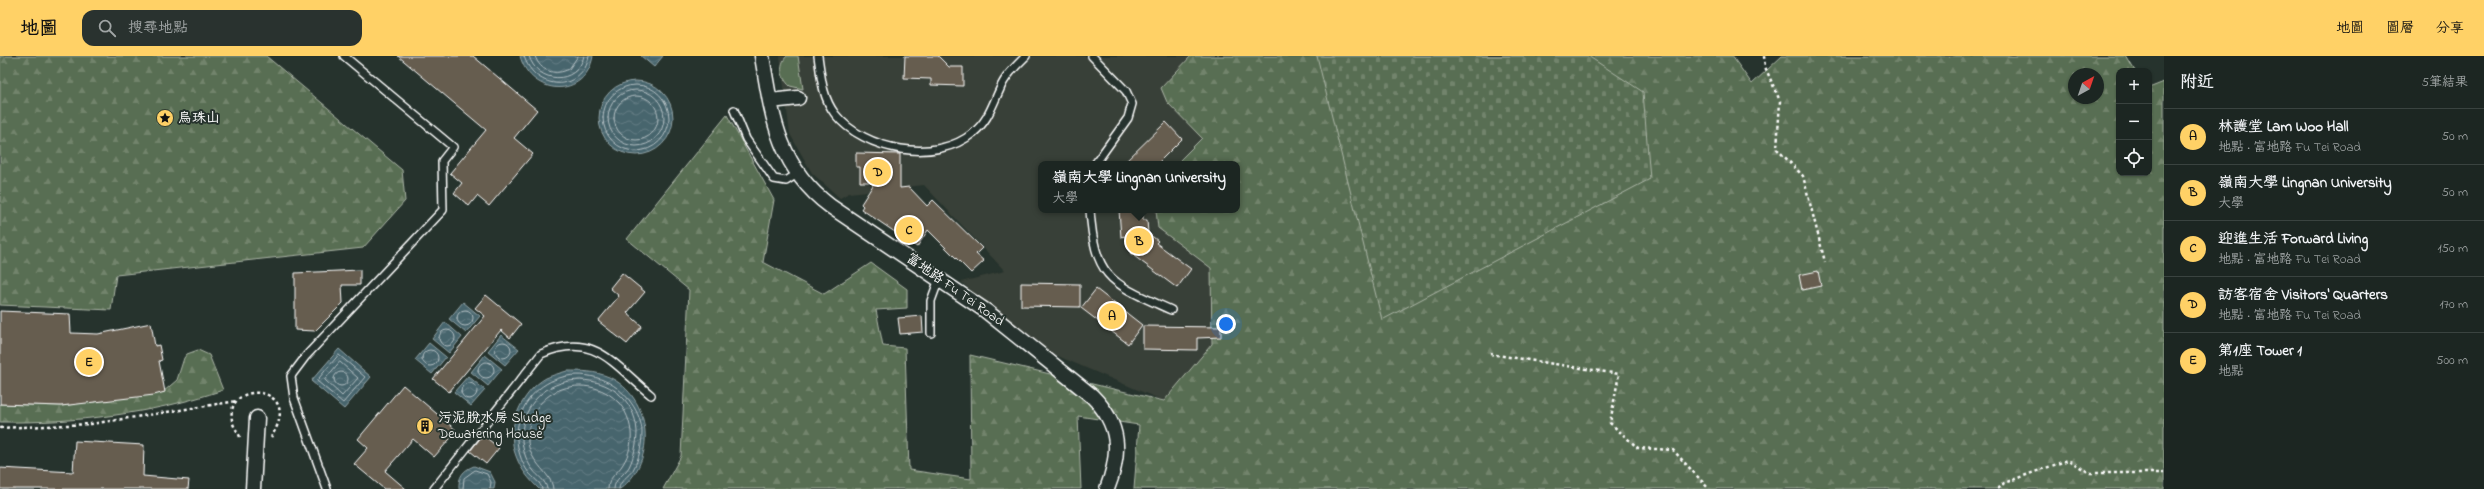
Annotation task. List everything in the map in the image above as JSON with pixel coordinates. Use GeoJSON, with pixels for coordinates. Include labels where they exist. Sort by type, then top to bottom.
{"type":"FeatureCollection","features":[{"type":"Feature","properties":{"kind":"street","name":"富地路 Fu Tei Road"},"geometry":{"type":"LineString","coordinates":[[762,56],[770,101],[780,141],[797,174],[811,190],[830,206],[1008,327],[1092,396],[1104,409],[1114,430],[1117,445],[1116,466],[1107,489]]}},
{"type":"Feature","properties":{"kind":"street"},"geometry":{"type":"LineString","coordinates":[[770,101],[798,98]]}},
{"type":"Feature","properties":{"kind":"street"},"geometry":{"type":"LineString","coordinates":[[253,489],[256,418]]}},
{"type":"Feature","properties":{"kind":"lane"},"geometry":{"type":"LineString","coordinates":[[327,489],[294,398],[291,376],[306,356],[443,210],[442,161],[453,147],[344,56]]}},
{"type":"Feature","properties":{"kind":"lane"},"geometry":{"type":"LineString","coordinates":[[818,56],[824,92],[835,113],[851,130],[883,145],[922,150],[944,148],[973,134],[988,118],[1009,74],[1026,56]]}},
{"type":"Feature","properties":{"kind":"lane"},"geometry":{"type":"LineString","coordinates":[[1092,56],[1126,91],[1132,104],[1128,118],[1097,161]]}},
{"type":"Feature","properties":{"kind":"lane"},"geometry":{"type":"LineString","coordinates":[[734,110],[746,139],[774,179],[786,180],[797,174]]}},
{"type":"Feature","properties":{"kind":"lane"},"geometry":{"type":"LineString","coordinates":[[1090,213],[1095,250],[1105,270],[1120,286],[1171,310]]}},
{"type":"Feature","properties":{"kind":"lane"},"geometry":{"type":"LineString","coordinates":[[931,333],[931,301],[939,279]]}},
{"type":"Feature","properties":{"kind":"lane"},"geometry":{"type":"LineString","coordinates":[[434,489],[541,354],[559,346],[594,349],[650,395]]}},
{"type":"Feature","properties":{"kind":"path"},"geometry":{"type":"LineString","coordinates":[[1764,56],[1765,67],[1780,101],[1777,149],[1803,176],[1825,262]]}},
{"type":"Feature","properties":{"kind":"path"},"geometry":{"type":"LineString","coordinates":[[1490,354],[1619,374],[1610,423],[1638,448],[1673,450],[1709,489]]}},
{"type":"Feature","properties":{"kind":"path"},"geometry":{"type":"LineString","coordinates":[[0,428],[98,423],[197,406],[237,401]]}},
{"type":"Feature","properties":{"kind":"path"},"geometry":{"type":"LineString","coordinates":[[1998,489],[2004,483],[2068,460],[2090,473],[2164,473]]}},
{"type":"Feature","properties":{"kind":"shaded area"},"geometry":{"type":"Polygon","coordinates":[[[780,56],[1191,56],[1161,88],[1326,211],[1164,401],[1046,351],[961,282],[1005,271],[924,185],[849,193],[840,198],[812,173],[790,134],[780,56]]]}},
{"type":"Feature","properties":{"kind":"green space"},"geometry":{"type":"Polygon","coordinates":[[[0,56],[266,56],[402,170],[405,201],[363,248],[116,275],[111,310],[0,305],[0,56]]]}},
{"type":"Feature","properties":{"kind":"green space"},"geometry":{"type":"Polygon","coordinates":[[[787,56],[798,56],[803,89],[790,86],[784,79],[782,63],[787,56]]]}},
{"type":"Feature","properties":{"kind":"green space"},"geometry":{"type":"Polygon","coordinates":[[[1191,56],[1732,56],[1752,84],[1782,56],[2126,56],[2133,68],[2116,68],[2116,176],[2152,176],[2152,87],[2164,82],[2164,489],[1134,489],[1139,425],[1078,416],[1081,489],[663,489],[681,456],[689,290],[627,239],[727,115],[774,200],[763,262],[824,294],[871,263],[907,289],[907,308],[876,310],[883,346],[905,348],[909,470],[971,479],[970,355],[1164,401],[1212,344],[1211,268],[1158,228],[1156,213],[1240,213],[1240,161],[1179,161],[1202,138],[1167,102],[1161,88],[1191,56]]]}},
{"type":"Feature","properties":{"kind":"green space"},"geometry":{"type":"Polygon","coordinates":[[[1317,56],[1588,56],[1643,92],[1650,179],[1382,320],[1317,56]]]}},
{"type":"Feature","properties":{"kind":"green space"},"geometry":{"type":"Polygon","coordinates":[[[198,350],[209,355],[223,390],[141,411],[85,419],[0,422],[0,404],[61,406],[163,392],[177,380],[184,358],[187,354],[198,350]]]}},
{"type":"Feature","properties":{"kind":"water"},"geometry":{"type":"Polygon","coordinates":[[[520,56],[593,56],[588,70],[580,80],[570,86],[558,88],[546,85],[535,79],[526,70],[520,56]]]}},
{"type":"Feature","properties":{"kind":"water"},"geometry":{"type":"Polygon","coordinates":[[[641,56],[663,56],[654,67],[641,56]]]}},
{"type":"Feature","properties":{"kind":"water"},"geometry":{"type":"Polygon","coordinates":[[[636,81],[657,87],[667,97],[673,118],[667,139],[657,149],[636,155],[615,149],[605,139],[599,118],[605,97],[615,87],[636,81]]]}},
{"type":"Feature","properties":{"kind":"water"},"geometry":{"type":"Polygon","coordinates":[[[463,302],[480,316],[466,333],[449,319],[463,302]]]}},
{"type":"Feature","properties":{"kind":"water"},"geometry":{"type":"Polygon","coordinates":[[[445,322],[462,337],[449,353],[432,339],[445,322]]]}},
{"type":"Feature","properties":{"kind":"water"},"geometry":{"type":"Polygon","coordinates":[[[501,335],[519,349],[505,365],[488,351],[501,335]]]}},
{"type":"Feature","properties":{"kind":"water"},"geometry":{"type":"Polygon","coordinates":[[[429,343],[446,357],[432,374],[415,360],[429,343]]]}},
{"type":"Feature","properties":{"kind":"water"},"geometry":{"type":"Polygon","coordinates":[[[339,349],[371,377],[344,409],[311,381],[339,349]]]}},
{"type":"Feature","properties":{"kind":"water"},"geometry":{"type":"Polygon","coordinates":[[[485,355],[502,369],[488,386],[471,372],[485,355]]]}},
{"type":"Feature","properties":{"kind":"water"},"geometry":{"type":"Polygon","coordinates":[[[567,371],[594,372],[609,377],[623,386],[634,399],[641,414],[645,430],[645,447],[640,462],[632,477],[620,489],[539,489],[520,466],[513,445],[514,423],[518,412],[529,392],[537,384],[546,378],[567,371]]]}},
{"type":"Feature","properties":{"kind":"water"},"geometry":{"type":"Polygon","coordinates":[[[468,376],[485,390],[471,406],[454,392],[468,376]]]}},
{"type":"Feature","properties":{"kind":"water"},"geometry":{"type":"Polygon","coordinates":[[[474,466],[490,472],[495,482],[494,489],[459,489],[459,481],[462,474],[474,466]]]}},
{"type":"Feature","properties":{"kind":"building"},"geometry":{"type":"Polygon","coordinates":[[[398,56],[473,56],[537,110],[514,138],[533,154],[489,206],[477,196],[469,206],[454,193],[462,183],[450,173],[486,130],[398,56]]]}},
{"type":"Feature","properties":{"kind":"building"},"geometry":{"type":"Polygon","coordinates":[[[905,56],[938,56],[949,67],[963,67],[963,86],[931,85],[931,79],[904,78],[905,56]]]}},
{"type":"Feature","properties":{"kind":"building"},"geometry":{"type":"Polygon","coordinates":[[[1166,122],[1182,139],[1160,161],[1126,161],[1166,122]]]}},
{"type":"Feature","properties":{"kind":"building"},"geometry":{"type":"Polygon","coordinates":[[[856,153],[900,154],[900,188],[909,187],[927,206],[933,200],[982,248],[976,254],[984,261],[971,273],[928,230],[917,247],[861,209],[863,206],[861,204],[875,182],[860,182],[860,167],[856,167],[856,153]]]}},
{"type":"Feature","properties":{"kind":"building"},"geometry":{"type":"Polygon","coordinates":[[[1119,213],[1143,213],[1143,220],[1147,220],[1148,233],[1158,241],[1156,243],[1191,269],[1177,288],[1130,253],[1132,250],[1125,236],[1121,237],[1119,213]]]}},
{"type":"Feature","properties":{"kind":"building"},"geometry":{"type":"Polygon","coordinates":[[[360,270],[360,285],[342,285],[343,303],[315,331],[295,330],[295,273],[360,270]]]}},
{"type":"Feature","properties":{"kind":"building"},"geometry":{"type":"Polygon","coordinates":[[[1818,271],[1821,286],[1802,290],[1799,275],[1818,271]]]}},
{"type":"Feature","properties":{"kind":"building"},"geometry":{"type":"Polygon","coordinates":[[[622,273],[645,292],[627,313],[642,326],[627,344],[598,321],[619,296],[610,288],[622,273]]]}},
{"type":"Feature","properties":{"kind":"building"},"geometry":{"type":"Polygon","coordinates":[[[1021,283],[1080,284],[1080,307],[1021,306],[1021,283]]]}},
{"type":"Feature","properties":{"kind":"building"},"geometry":{"type":"Polygon","coordinates":[[[1096,289],[1142,325],[1128,344],[1081,308],[1096,289]]]}},
{"type":"Feature","properties":{"kind":"building"},"geometry":{"type":"Polygon","coordinates":[[[486,295],[521,324],[510,338],[501,330],[449,392],[433,379],[485,316],[475,308],[486,295]]]}},
{"type":"Feature","properties":{"kind":"building"},"geometry":{"type":"Polygon","coordinates":[[[0,311],[70,314],[71,333],[98,334],[151,323],[155,346],[159,345],[162,360],[159,361],[165,392],[154,395],[61,406],[0,404],[0,311]]]}},
{"type":"Feature","properties":{"kind":"building"},"geometry":{"type":"Polygon","coordinates":[[[922,316],[923,332],[900,334],[898,318],[922,316]]]}},
{"type":"Feature","properties":{"kind":"building"},"geometry":{"type":"Polygon","coordinates":[[[1143,326],[1221,327],[1221,337],[1197,338],[1197,350],[1143,349],[1143,326]]]}},
{"type":"Feature","properties":{"kind":"building","name":"污泥脫水房 Sludge Dewatering House"},"geometry":{"type":"Polygon","coordinates":[[[403,385],[457,431],[434,457],[413,439],[385,471],[406,489],[384,489],[354,464],[368,448],[358,439],[403,385]]]}},
{"type":"Feature","properties":{"kind":"building"},"geometry":{"type":"Polygon","coordinates":[[[483,435],[499,448],[486,464],[470,451],[483,435]]]}},
{"type":"Feature","properties":{"kind":"building"},"geometry":{"type":"Polygon","coordinates":[[[75,441],[144,445],[143,476],[189,480],[188,489],[0,489],[0,468],[73,472],[75,441]]]}},
{"type":"Feature","properties":{"kind":"place","name":"烏珠山"},"geometry":{"type":"Point","coordinates":[165,118]}},
{"type":"Feature","properties":{"kind":"place","name":"訪客宿舍 Visitors' Quarters"},"geometry":{"type":"Point","coordinates":[878,172]}},
{"type":"Feature","properties":{"kind":"place","name":"迎進生活 Forward Living"},"geometry":{"type":"Point","coordinates":[909,230]}},
{"type":"Feature","properties":{"kind":"place","name":"嶺南大學 Lingnan University"},"geometry":{"type":"Point","coordinates":[1139,241]}},
{"type":"Feature","properties":{"kind":"place","name":"林護堂 Lam Woo Hall"},"geometry":{"type":"Point","coordinates":[1112,316]}},
{"type":"Feature","properties":{"kind":"place","name":"第1座 Tower 1"},"geometry":{"type":"Point","coordinates":[89,362]}},
{"type":"Feature","properties":{"kind":"place","name":"污泥脫水房 Sludge Dewatering House"},"geometry":{"type":"Point","coordinates":[425,426]}}]}
